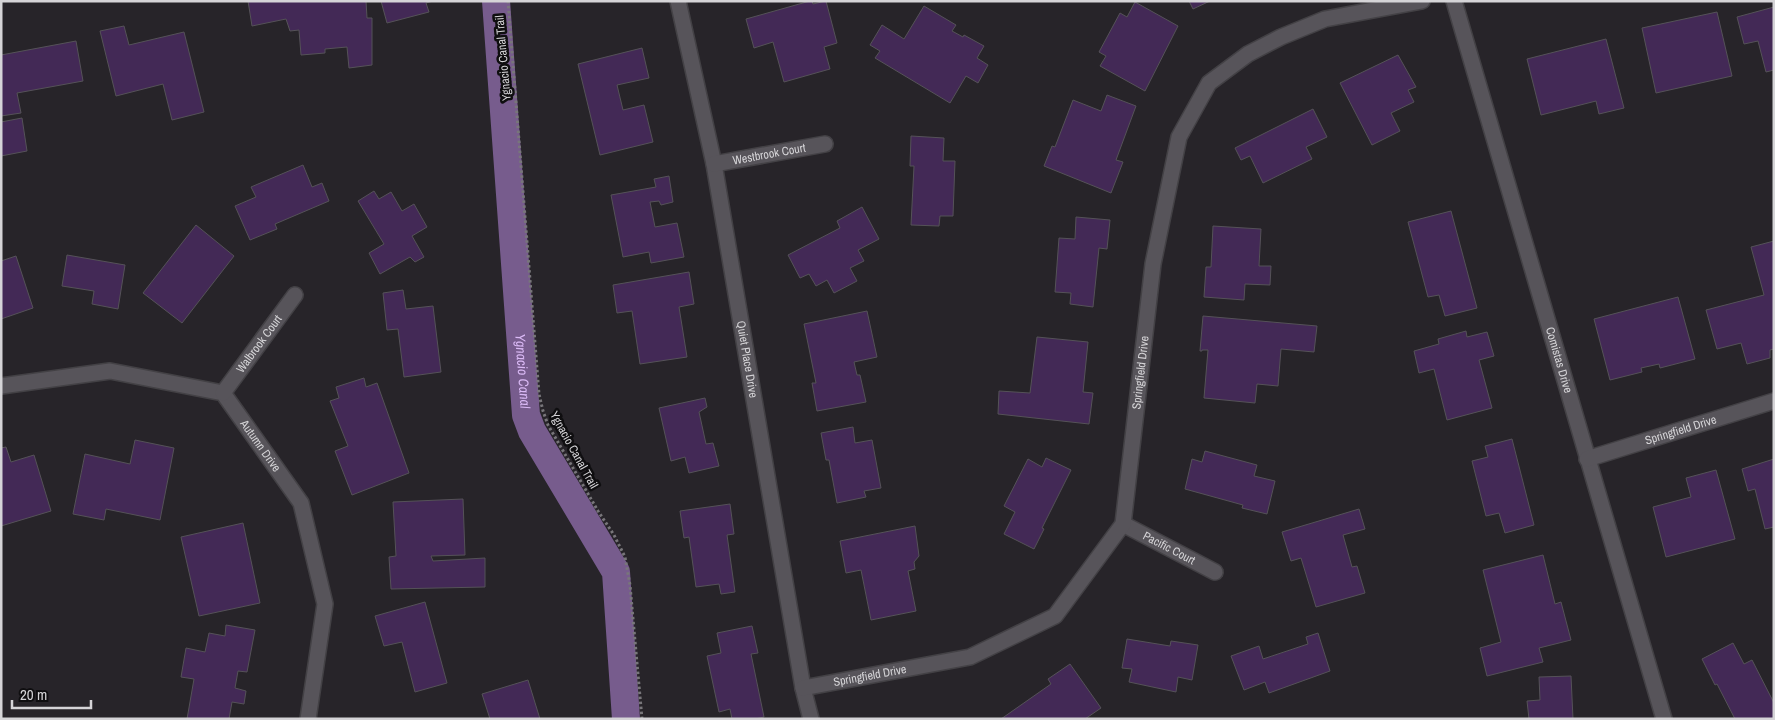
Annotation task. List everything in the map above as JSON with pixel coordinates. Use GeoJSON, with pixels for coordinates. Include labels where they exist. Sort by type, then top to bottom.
{"type":"FeatureCollection","features":[{"type":"Feature","properties":{"kind":"street","name":"Quiet Place Drive"},"geometry":{"type":"LineString","coordinates":[[678,1],[714,164],[803,688],[811,719]]}},
{"type":"Feature","properties":{"kind":"street","name":"Springfield Drive"},"geometry":{"type":"LineString","coordinates":[[803,688],[970,658],[1055,616],[1123,524],[1153,264],[1179,137],[1209,83],[1248,54],[1281,37],[1325,19],[1422,1]]}},
{"type":"Feature","properties":{"kind":"street","name":"Comistas Drive"},"geometry":{"type":"LineString","coordinates":[[1454,1],[1586,459],[1664,719]]}},
{"type":"Feature","properties":{"kind":"street","name":"Westbrook Court"},"geometry":{"type":"LineString","coordinates":[[714,164],[825,144]]}},
{"type":"Feature","properties":{"kind":"street","name":"Walbrook Court"},"geometry":{"type":"LineString","coordinates":[[223,393],[295,295]]}},
{"type":"Feature","properties":{"kind":"street"},"geometry":{"type":"LineString","coordinates":[[1,386],[110,371],[223,393]]}},
{"type":"Feature","properties":{"kind":"street","name":"Autumn Drive"},"geometry":{"type":"LineString","coordinates":[[223,393],[301,503],[325,604],[308,719]]}},
{"type":"Feature","properties":{"kind":"street","name":"Springfield Drive"},"geometry":{"type":"LineString","coordinates":[[1586,459],[1774,401]]}},
{"type":"Feature","properties":{"kind":"street","name":"Pacific Court"},"geometry":{"type":"LineString","coordinates":[[1123,524],[1215,572]]}},
{"type":"Feature","properties":{"kind":"path","name":"Ygnacio Canal Trail"},"geometry":{"type":"LineString","coordinates":[[508,1],[539,394],[548,425],[598,511],[614,534],[625,557],[630,585],[642,719]]}},
{"type":"Feature","properties":{"kind":"building"},"geometry":{"type":"Polygon","coordinates":[[[248,1],[366,1],[367,18],[372,18],[372,65],[349,68],[347,47],[325,49],[325,53],[301,55],[299,30],[290,31],[286,19],[252,26],[248,1]]]}},
{"type":"Feature","properties":{"kind":"building"},"geometry":{"type":"Polygon","coordinates":[[[381,1],[433,1],[426,3],[429,12],[387,23],[381,1]]]}},
{"type":"Feature","properties":{"kind":"building"},"geometry":{"type":"Polygon","coordinates":[[[810,1],[813,4],[826,1],[837,43],[824,47],[830,69],[784,82],[773,42],[754,48],[746,19],[810,1]]]}},
{"type":"Feature","properties":{"kind":"building"},"geometry":{"type":"Polygon","coordinates":[[[1189,1],[1210,1],[1193,9],[1189,1]]]}},
{"type":"Feature","properties":{"kind":"building"},"geometry":{"type":"Polygon","coordinates":[[[1135,2],[1178,26],[1145,91],[1100,66],[1106,56],[1099,52],[1120,13],[1127,17],[1135,2]]]}},
{"type":"Feature","properties":{"kind":"building"},"geometry":{"type":"Polygon","coordinates":[[[924,6],[956,25],[952,31],[984,46],[977,58],[988,65],[978,83],[966,76],[950,103],[875,58],[880,51],[870,45],[882,25],[904,39],[924,6]]]}},
{"type":"Feature","properties":{"kind":"building"},"geometry":{"type":"Polygon","coordinates":[[[1774,7],[1774,70],[1766,72],[1758,41],[1744,44],[1737,17],[1774,7]]]}},
{"type":"Feature","properties":{"kind":"building"},"geometry":{"type":"Polygon","coordinates":[[[1717,12],[1732,76],[1656,93],[1642,28],[1717,12]]]}},
{"type":"Feature","properties":{"kind":"building"},"geometry":{"type":"Polygon","coordinates":[[[124,26],[129,45],[184,32],[204,112],[172,120],[163,84],[116,96],[100,31],[124,26]]]}},
{"type":"Feature","properties":{"kind":"building"},"geometry":{"type":"Polygon","coordinates":[[[1606,39],[1624,108],[1599,114],[1596,101],[1541,115],[1527,59],[1606,39]]]}},
{"type":"Feature","properties":{"kind":"building"},"geometry":{"type":"Polygon","coordinates":[[[76,41],[83,81],[17,93],[21,113],[1,116],[1,55],[76,41]]]}},
{"type":"Feature","properties":{"kind":"building"},"geometry":{"type":"Polygon","coordinates":[[[642,48],[649,78],[617,85],[623,110],[644,105],[653,142],[600,155],[578,64],[642,48]]]}},
{"type":"Feature","properties":{"kind":"building"},"geometry":{"type":"Polygon","coordinates":[[[1398,55],[1416,87],[1408,90],[1414,102],[1391,113],[1400,131],[1372,145],[1340,83],[1398,55]]]}},
{"type":"Feature","properties":{"kind":"building"},"geometry":{"type":"Polygon","coordinates":[[[1107,95],[1136,106],[1116,160],[1123,162],[1111,193],[1044,166],[1052,146],[1055,147],[1073,100],[1101,111],[1107,95]]]}},
{"type":"Feature","properties":{"kind":"building"},"geometry":{"type":"Polygon","coordinates":[[[1313,109],[1327,137],[1306,147],[1312,159],[1263,183],[1250,156],[1241,160],[1235,148],[1313,109]]]}},
{"type":"Feature","properties":{"kind":"building"},"geometry":{"type":"Polygon","coordinates":[[[22,118],[27,151],[1,156],[1,122],[22,118]]]}},
{"type":"Feature","properties":{"kind":"building"},"geometry":{"type":"Polygon","coordinates":[[[911,136],[944,138],[943,161],[955,161],[953,216],[940,216],[939,226],[911,225],[914,166],[910,166],[911,136]]]}},
{"type":"Feature","properties":{"kind":"building"},"geometry":{"type":"Polygon","coordinates":[[[303,165],[312,187],[322,183],[329,201],[275,224],[277,229],[250,240],[235,206],[256,197],[251,187],[303,165]]]}},
{"type":"Feature","properties":{"kind":"building"},"geometry":{"type":"Polygon","coordinates":[[[669,176],[673,202],[661,205],[659,201],[650,202],[655,227],[677,223],[684,257],[651,263],[649,252],[623,257],[611,195],[656,187],[654,179],[669,176]]]}},
{"type":"Feature","properties":{"kind":"building"},"geometry":{"type":"Polygon","coordinates":[[[374,191],[379,199],[391,192],[402,211],[414,204],[427,227],[412,236],[424,257],[415,262],[410,257],[380,274],[369,253],[384,244],[358,201],[374,191]]]}},
{"type":"Feature","properties":{"kind":"building"},"geometry":{"type":"Polygon","coordinates":[[[862,207],[879,239],[858,250],[864,261],[850,268],[857,281],[834,293],[827,280],[816,286],[809,274],[800,278],[788,255],[840,228],[837,221],[862,207]]]}},
{"type":"Feature","properties":{"kind":"building"},"geometry":{"type":"Polygon","coordinates":[[[1451,211],[1477,308],[1445,316],[1439,295],[1428,297],[1408,222],[1451,211]]]}},
{"type":"Feature","properties":{"kind":"building"},"geometry":{"type":"Polygon","coordinates":[[[1076,217],[1110,220],[1107,249],[1099,248],[1093,307],[1070,304],[1071,293],[1055,292],[1059,238],[1075,239],[1076,217]]]}},
{"type":"Feature","properties":{"kind":"building"},"geometry":{"type":"Polygon","coordinates":[[[196,225],[234,256],[182,323],[143,293],[196,225]]]}},
{"type":"Feature","properties":{"kind":"building"},"geometry":{"type":"Polygon","coordinates":[[[1213,226],[1261,229],[1259,266],[1271,266],[1270,285],[1245,284],[1244,300],[1204,297],[1206,267],[1211,267],[1213,226]]]}},
{"type":"Feature","properties":{"kind":"building"},"geometry":{"type":"Polygon","coordinates":[[[1774,241],[1774,349],[1770,350],[1770,358],[1747,364],[1741,343],[1717,349],[1706,310],[1764,295],[1751,247],[1774,241]]]}},
{"type":"Feature","properties":{"kind":"building"},"geometry":{"type":"Polygon","coordinates":[[[67,255],[125,265],[118,309],[92,304],[94,291],[62,286],[67,255]]]}},
{"type":"Feature","properties":{"kind":"building"},"geometry":{"type":"Polygon","coordinates":[[[16,256],[33,308],[1,319],[1,261],[16,256]]]}},
{"type":"Feature","properties":{"kind":"building"},"geometry":{"type":"Polygon","coordinates":[[[689,272],[694,304],[679,307],[687,357],[640,364],[632,311],[617,313],[613,285],[689,272]]]}},
{"type":"Feature","properties":{"kind":"building"},"geometry":{"type":"Polygon","coordinates":[[[403,290],[406,309],[433,306],[441,372],[404,377],[398,329],[387,330],[383,293],[403,290]]]}},
{"type":"Feature","properties":{"kind":"building"},"geometry":{"type":"Polygon","coordinates":[[[1678,297],[1695,359],[1660,368],[1659,364],[1641,368],[1642,372],[1610,380],[1594,319],[1678,297]]]}},
{"type":"Feature","properties":{"kind":"building"},"geometry":{"type":"Polygon","coordinates":[[[867,311],[877,357],[854,362],[857,375],[860,375],[866,402],[817,411],[812,383],[816,383],[804,324],[867,311]]]}},
{"type":"Feature","properties":{"kind":"building"},"geometry":{"type":"Polygon","coordinates":[[[1203,316],[1317,326],[1314,352],[1281,349],[1278,386],[1257,384],[1255,403],[1204,398],[1208,350],[1200,351],[1203,316]]]}},
{"type":"Feature","properties":{"kind":"building"},"geometry":{"type":"Polygon","coordinates":[[[1466,331],[1467,337],[1487,332],[1494,356],[1479,360],[1492,408],[1447,420],[1434,369],[1419,373],[1414,351],[1439,344],[1438,339],[1466,331]]]}},
{"type":"Feature","properties":{"kind":"building"},"geometry":{"type":"Polygon","coordinates":[[[1037,337],[1088,342],[1083,392],[1093,393],[1089,424],[998,414],[999,391],[1030,393],[1037,337]]]}},
{"type":"Feature","properties":{"kind":"building"},"geometry":{"type":"Polygon","coordinates":[[[364,378],[366,387],[377,383],[409,473],[352,495],[335,451],[348,446],[330,401],[339,398],[336,387],[364,378]]]}},
{"type":"Feature","properties":{"kind":"building"},"geometry":{"type":"Polygon","coordinates":[[[705,398],[707,407],[699,412],[706,444],[713,443],[719,466],[689,473],[685,457],[671,461],[659,408],[705,398]]]}},
{"type":"Feature","properties":{"kind":"building"},"geometry":{"type":"Polygon","coordinates":[[[853,427],[855,443],[872,440],[881,488],[864,491],[866,497],[837,503],[829,460],[826,460],[821,433],[853,427]]]}},
{"type":"Feature","properties":{"kind":"building"},"geometry":{"type":"Polygon","coordinates":[[[1512,439],[1534,525],[1505,533],[1499,513],[1486,516],[1472,461],[1488,457],[1485,446],[1512,439]]]}},
{"type":"Feature","properties":{"kind":"building"},"geometry":{"type":"Polygon","coordinates":[[[135,440],[174,448],[160,520],[106,509],[104,520],[73,514],[85,454],[130,464],[135,440]]]}},
{"type":"Feature","properties":{"kind":"building"},"geometry":{"type":"Polygon","coordinates":[[[6,447],[11,462],[34,455],[51,511],[1,526],[1,448],[6,447]]]}},
{"type":"Feature","properties":{"kind":"building"},"geometry":{"type":"Polygon","coordinates":[[[1205,451],[1257,465],[1254,476],[1275,481],[1267,514],[1242,508],[1243,505],[1185,489],[1192,459],[1202,462],[1205,451]]]}},
{"type":"Feature","properties":{"kind":"building"},"geometry":{"type":"Polygon","coordinates":[[[1046,458],[1071,470],[1042,528],[1044,529],[1034,549],[1004,534],[1015,512],[1004,506],[1028,459],[1042,467],[1046,458]]]}},
{"type":"Feature","properties":{"kind":"building"},"geometry":{"type":"Polygon","coordinates":[[[1774,459],[1774,527],[1765,529],[1755,489],[1748,491],[1742,469],[1774,459]]]}},
{"type":"Feature","properties":{"kind":"building"},"geometry":{"type":"Polygon","coordinates":[[[1716,470],[1735,539],[1666,557],[1653,507],[1691,497],[1686,478],[1716,470]]]}},
{"type":"Feature","properties":{"kind":"building"},"geometry":{"type":"Polygon","coordinates":[[[463,499],[465,555],[431,556],[433,561],[485,558],[485,587],[391,589],[389,557],[396,556],[393,502],[463,499]]]}},
{"type":"Feature","properties":{"kind":"building"},"geometry":{"type":"Polygon","coordinates":[[[730,504],[734,534],[727,535],[735,592],[721,594],[719,584],[696,587],[689,537],[684,538],[680,511],[730,504]]]}},
{"type":"Feature","properties":{"kind":"building"},"geometry":{"type":"Polygon","coordinates":[[[1359,509],[1365,529],[1343,535],[1352,567],[1357,566],[1365,593],[1316,607],[1301,558],[1291,561],[1282,532],[1359,509]]]}},
{"type":"Feature","properties":{"kind":"building"},"geometry":{"type":"Polygon","coordinates":[[[243,523],[260,603],[199,616],[181,537],[243,523]]]}},
{"type":"Feature","properties":{"kind":"building"},"geometry":{"type":"Polygon","coordinates":[[[915,526],[919,556],[914,562],[915,569],[908,571],[916,611],[871,620],[861,570],[846,573],[840,541],[915,526]]]}},
{"type":"Feature","properties":{"kind":"building"},"geometry":{"type":"Polygon","coordinates":[[[1543,555],[1555,604],[1561,602],[1571,640],[1539,648],[1543,662],[1487,676],[1480,648],[1501,642],[1483,570],[1543,555]]]}},
{"type":"Feature","properties":{"kind":"building"},"geometry":{"type":"Polygon","coordinates":[[[425,602],[447,683],[415,692],[402,642],[384,646],[375,616],[425,602]]]}},
{"type":"Feature","properties":{"kind":"building"},"geometry":{"type":"Polygon","coordinates":[[[226,625],[255,630],[247,672],[238,671],[235,688],[246,691],[244,704],[232,702],[229,719],[187,719],[194,679],[181,677],[186,648],[205,652],[209,633],[225,636],[226,625]]]}},
{"type":"Feature","properties":{"kind":"building"},"geometry":{"type":"Polygon","coordinates":[[[752,626],[758,653],[751,654],[764,717],[732,719],[730,709],[719,712],[707,656],[721,653],[717,633],[752,626]]]}},
{"type":"Feature","properties":{"kind":"building"},"geometry":{"type":"Polygon","coordinates":[[[1318,633],[1330,671],[1269,693],[1265,682],[1244,690],[1231,656],[1259,646],[1263,659],[1308,644],[1306,637],[1318,633]]]}},
{"type":"Feature","properties":{"kind":"building"},"geometry":{"type":"Polygon","coordinates":[[[1127,639],[1170,646],[1171,641],[1198,645],[1192,680],[1178,677],[1176,692],[1129,682],[1132,669],[1122,668],[1127,639]]]}},
{"type":"Feature","properties":{"kind":"building"},"geometry":{"type":"Polygon","coordinates":[[[1733,643],[1744,664],[1752,660],[1774,703],[1774,719],[1735,719],[1717,684],[1715,685],[1702,659],[1733,643]]]}},
{"type":"Feature","properties":{"kind":"building"},"geometry":{"type":"Polygon","coordinates":[[[1070,664],[1101,708],[1085,719],[1001,719],[1051,684],[1048,679],[1070,664]]]}},
{"type":"Feature","properties":{"kind":"building"},"geometry":{"type":"Polygon","coordinates":[[[1571,676],[1573,719],[1529,719],[1527,701],[1540,700],[1539,677],[1571,676]]]}},
{"type":"Feature","properties":{"kind":"building"},"geometry":{"type":"Polygon","coordinates":[[[528,680],[540,719],[490,719],[482,694],[528,680]]]}},
{"type":"Feature","properties":{"kind":"waterway","name":"Ygnacio Canal"},"geometry":{"type":"LineString","coordinates":[[496,1],[526,415],[532,431],[616,572],[626,719]]}}]}
